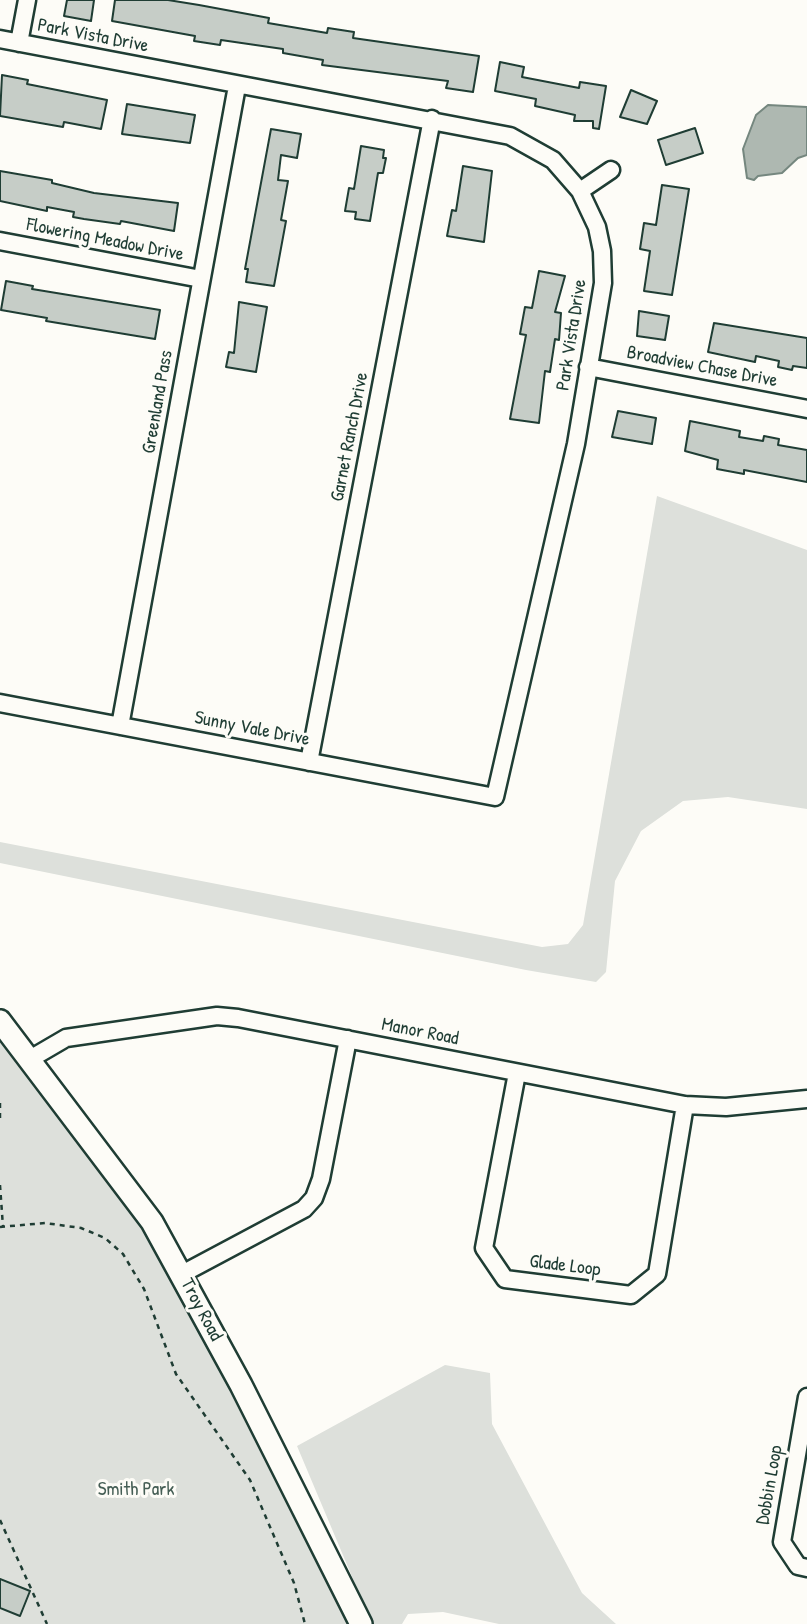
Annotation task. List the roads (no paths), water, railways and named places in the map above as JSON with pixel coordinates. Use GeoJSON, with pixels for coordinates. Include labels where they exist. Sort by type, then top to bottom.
{"type":"FeatureCollection","features":[{"type":"Feature","properties":{"kind":"street"},"geometry":{"type":"LineString","coordinates":[[19,43],[27,0]]}},
{"type":"Feature","properties":{"kind":"street","name":"Park Vista Drive"},"geometry":{"type":"LineString","coordinates":[[0,39],[237,86],[510,135],[529,144],[568,174],[580,191],[597,227],[603,283],[576,444],[495,797]]}},
{"type":"Feature","properties":{"kind":"street","name":"Greenland Pass"},"geometry":{"type":"LineString","coordinates":[[120,726],[237,86]]}},
{"type":"Feature","properties":{"kind":"street","name":"Garnet Ranch Drive"},"geometry":{"type":"LineString","coordinates":[[309,762],[432,119]]}},
{"type":"Feature","properties":{"kind":"street"},"geometry":{"type":"LineString","coordinates":[[580,191],[611,170]]}},
{"type":"Feature","properties":{"kind":"street","name":"Flowering Meadow Drive"},"geometry":{"type":"LineString","coordinates":[[0,241],[201,279]]}},
{"type":"Feature","properties":{"kind":"street","name":"Broadview Chase Drive"},"geometry":{"type":"LineString","coordinates":[[588,367],[807,409]]}},
{"type":"Feature","properties":{"kind":"street","name":"Sunny Vale Drive"},"geometry":{"type":"LineString","coordinates":[[0,703],[495,797]]}},
{"type":"Feature","properties":{"kind":"street","name":"Manor Road"},"geometry":{"type":"LineString","coordinates":[[30,1059],[66,1038],[197,1017],[238,1018],[685,1105],[726,1107],[807,1099]]}},
{"type":"Feature","properties":{"kind":"street","name":"Troy Road"},"geometry":{"type":"LineString","coordinates":[[0,1021],[130,1191],[183,1275],[293,1485],[361,1624]]}},
{"type":"Feature","properties":{"kind":"street"},"geometry":{"type":"LineString","coordinates":[[183,1275],[304,1209],[314,1198],[321,1179],[348,1040]]}},
{"type":"Feature","properties":{"kind":"street","name":"Glade Loop"},"geometry":{"type":"LineString","coordinates":[[517,1073],[484,1248],[505,1279],[631,1295],[657,1274],[685,1105]]}},
{"type":"Feature","properties":{"kind":"street","name":"Dobbin Loop"},"geometry":{"type":"LineString","coordinates":[[807,1396],[782,1542],[798,1566],[807,1568]]}},
{"type":"Feature","properties":{"kind":"park label","name":"Smith Park"},"geometry":{"type":"Point","coordinates":[136,1490]}}]}
